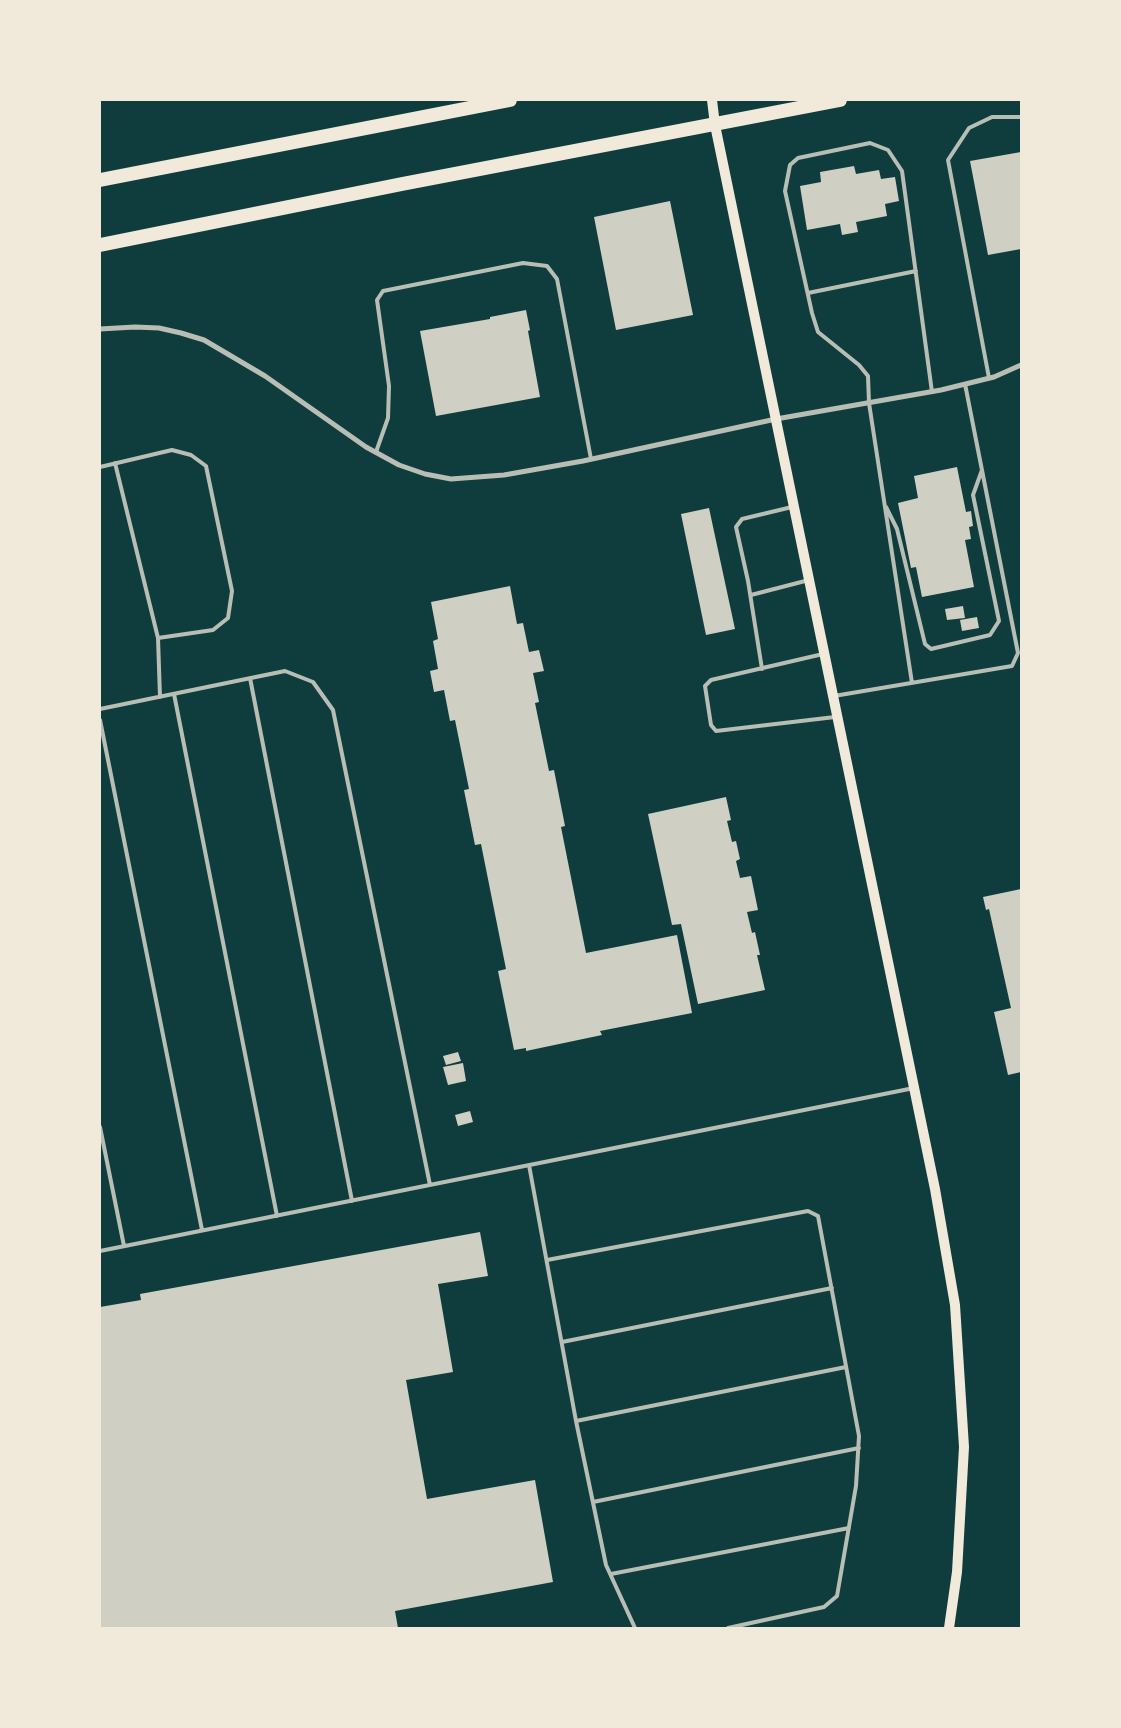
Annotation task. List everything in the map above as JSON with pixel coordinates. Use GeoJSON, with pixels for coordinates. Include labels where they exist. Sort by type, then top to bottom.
{"type":"FeatureCollection","features":[{"type":"Feature","properties":{"kind":"highway"},"geometry":{"type":"LineString","coordinates":[[100,180],[510,100]]}},
{"type":"Feature","properties":{"kind":"highway"},"geometry":{"type":"LineString","coordinates":[[100,245],[402,184],[840,100]]}},
{"type":"Feature","properties":{"kind":"main road"},"geometry":{"type":"LineString","coordinates":[[712,100],[715,125],[914,1088],[955,1305],[964,1447],[957,1572],[949,1628]]}},
{"type":"Feature","properties":{"kind":"street"},"geometry":{"type":"LineString","coordinates":[[100,329],[159,328],[204,340],[265,376],[376,452],[399,465],[425,474],[452,479],[504,475],[591,459],[776,419],[932,392],[989,379],[1021,365]]}},
{"type":"Feature","properties":{"kind":"lane"},"geometry":{"type":"LineString","coordinates":[[989,379],[948,160],[969,128],[992,117],[1021,117]]}},
{"type":"Feature","properties":{"kind":"lane"},"geometry":{"type":"LineString","coordinates":[[912,683],[869,403],[868,376],[859,365],[818,332],[785,190],[790,165],[798,158],[870,143],[888,150],[902,172],[932,392]]}},
{"type":"Feature","properties":{"kind":"lane"},"geometry":{"type":"LineString","coordinates":[[376,452],[388,418],[389,386],[377,300],[383,291],[523,263],[547,266],[557,278],[591,459]]}},
{"type":"Feature","properties":{"kind":"lane"},"geometry":{"type":"LineString","coordinates":[[808,293],[916,271]]}},
{"type":"Feature","properties":{"kind":"lane"},"geometry":{"type":"LineString","coordinates":[[833,696],[1012,666],[1018,652],[966,384]]}},
{"type":"Feature","properties":{"kind":"lane"},"geometry":{"type":"LineString","coordinates":[[100,467],[172,450],[190,455],[206,466],[232,591],[228,618],[213,630],[158,638]]}},
{"type":"Feature","properties":{"kind":"lane"},"geometry":{"type":"LineString","coordinates":[[115,463],[158,638],[160,697]]}},
{"type":"Feature","properties":{"kind":"lane"},"geometry":{"type":"LineString","coordinates":[[884,503],[897,529],[925,644],[931,649],[990,635],[998,621],[972,495],[982,468]]}},
{"type":"Feature","properties":{"kind":"lane"},"geometry":{"type":"LineString","coordinates":[[762,669],[751,595],[736,527],[742,519],[794,507]]}},
{"type":"Feature","properties":{"kind":"lane"},"geometry":{"type":"LineString","coordinates":[[751,595],[809,580]]}},
{"type":"Feature","properties":{"kind":"lane"},"geometry":{"type":"LineString","coordinates":[[825,654],[711,680],[705,686],[711,725],[716,731],[837,716]]}},
{"type":"Feature","properties":{"kind":"lane"},"geometry":{"type":"LineString","coordinates":[[100,709],[285,671],[313,682],[333,710],[430,1185]]}},
{"type":"Feature","properties":{"kind":"lane"},"geometry":{"type":"LineString","coordinates":[[250,678],[352,1201]]}},
{"type":"Feature","properties":{"kind":"lane"},"geometry":{"type":"LineString","coordinates":[[174,694],[277,1216]]}},
{"type":"Feature","properties":{"kind":"lane"},"geometry":{"type":"LineString","coordinates":[[100,720],[202,1230]]}},
{"type":"Feature","properties":{"kind":"lane"},"geometry":{"type":"LineString","coordinates":[[100,1251],[914,1088]]}},
{"type":"Feature","properties":{"kind":"lane"},"geometry":{"type":"LineString","coordinates":[[100,1126],[124,1246]]}},
{"type":"Feature","properties":{"kind":"lane"},"geometry":{"type":"LineString","coordinates":[[529,1165],[576,1422],[606,1566],[635,1628]]}},
{"type":"Feature","properties":{"kind":"lane"},"geometry":{"type":"LineString","coordinates":[[547,1260],[808,1211],[818,1216],[859,1436],[856,1486],[837,1596],[824,1607],[728,1628]]}},
{"type":"Feature","properties":{"kind":"lane"},"geometry":{"type":"LineString","coordinates":[[562,1342],[832,1288]]}},
{"type":"Feature","properties":{"kind":"lane"},"geometry":{"type":"LineString","coordinates":[[576,1422],[846,1367]]}},
{"type":"Feature","properties":{"kind":"lane"},"geometry":{"type":"LineString","coordinates":[[593,1502],[859,1448]]}},
{"type":"Feature","properties":{"kind":"lane"},"geometry":{"type":"LineString","coordinates":[[610,1574],[849,1528]]}},
{"type":"Feature","properties":{"kind":"building"},"geometry":{"type":"Polygon","coordinates":[[[1021,152],[1021,249],[988,255],[970,161],[1021,152]]]}},
{"type":"Feature","properties":{"kind":"building"},"geometry":{"type":"Polygon","coordinates":[[[854,166],[856,174],[879,170],[881,179],[895,177],[899,201],[885,204],[887,216],[856,222],[858,232],[842,235],[840,224],[807,230],[800,186],[821,182],[820,172],[854,166]]]}},
{"type":"Feature","properties":{"kind":"building"},"geometry":{"type":"Polygon","coordinates":[[[670,201],[693,315],[616,330],[594,217],[670,201]]]}},
{"type":"Feature","properties":{"kind":"building"},"geometry":{"type":"Polygon","coordinates":[[[526,310],[540,397],[436,416],[420,331],[490,319],[490,317],[526,310]]]}},
{"type":"Feature","properties":{"kind":"building"},"geometry":{"type":"Polygon","coordinates":[[[957,467],[966,512],[971,511],[973,526],[969,527],[971,539],[965,540],[974,587],[922,597],[916,567],[911,568],[898,503],[918,498],[914,476],[957,467]]]}},
{"type":"Feature","properties":{"kind":"building"},"geometry":{"type":"Polygon","coordinates":[[[709,508],[735,629],[706,635],[681,514],[709,508]]]}},
{"type":"Feature","properties":{"kind":"building"},"geometry":{"type":"Polygon","coordinates":[[[510,586],[517,624],[523,623],[529,652],[539,650],[544,671],[533,673],[539,702],[535,703],[549,771],[554,770],[565,826],[561,827],[586,953],[677,935],[692,1013],[600,1031],[602,1035],[526,1051],[526,1048],[514,1050],[498,971],[506,969],[481,844],[475,845],[464,790],[469,789],[455,720],[450,721],[444,690],[434,692],[430,671],[438,669],[433,641],[438,639],[431,602],[510,586]]]}},
{"type":"Feature","properties":{"kind":"building"},"geometry":{"type":"Polygon","coordinates":[[[963,606],[965,618],[947,620],[945,609],[963,606]]]}},
{"type":"Feature","properties":{"kind":"building"},"geometry":{"type":"Polygon","coordinates":[[[977,617],[979,628],[962,631],[960,620],[977,617]]]}},
{"type":"Feature","properties":{"kind":"building"},"geometry":{"type":"Polygon","coordinates":[[[726,797],[731,820],[727,821],[732,842],[736,841],[740,859],[736,861],[740,878],[751,876],[758,910],[747,912],[752,933],[755,932],[760,955],[757,955],[765,990],[698,1004],[681,924],[672,925],[648,814],[726,797]]]}},
{"type":"Feature","properties":{"kind":"building"},"geometry":{"type":"Polygon","coordinates":[[[1021,889],[1021,1072],[1008,1075],[994,1012],[1011,1008],[989,909],[986,910],[983,897],[1021,889]]]}},
{"type":"Feature","properties":{"kind":"building"},"geometry":{"type":"Polygon","coordinates":[[[458,1052],[461,1061],[446,1065],[443,1056],[458,1052]]]}},
{"type":"Feature","properties":{"kind":"building"},"geometry":{"type":"Polygon","coordinates":[[[463,1063],[466,1081],[448,1085],[443,1067],[463,1063]]]}},
{"type":"Feature","properties":{"kind":"building"},"geometry":{"type":"Polygon","coordinates":[[[470,1111],[473,1122],[458,1126],[455,1115],[470,1111]]]}},
{"type":"Feature","properties":{"kind":"building"},"geometry":{"type":"Polygon","coordinates":[[[480,1232],[488,1276],[438,1284],[453,1372],[406,1380],[427,1499],[535,1480],[553,1582],[395,1611],[398,1628],[100,1628],[100,1307],[141,1300],[140,1294],[480,1232]]]}}]}
